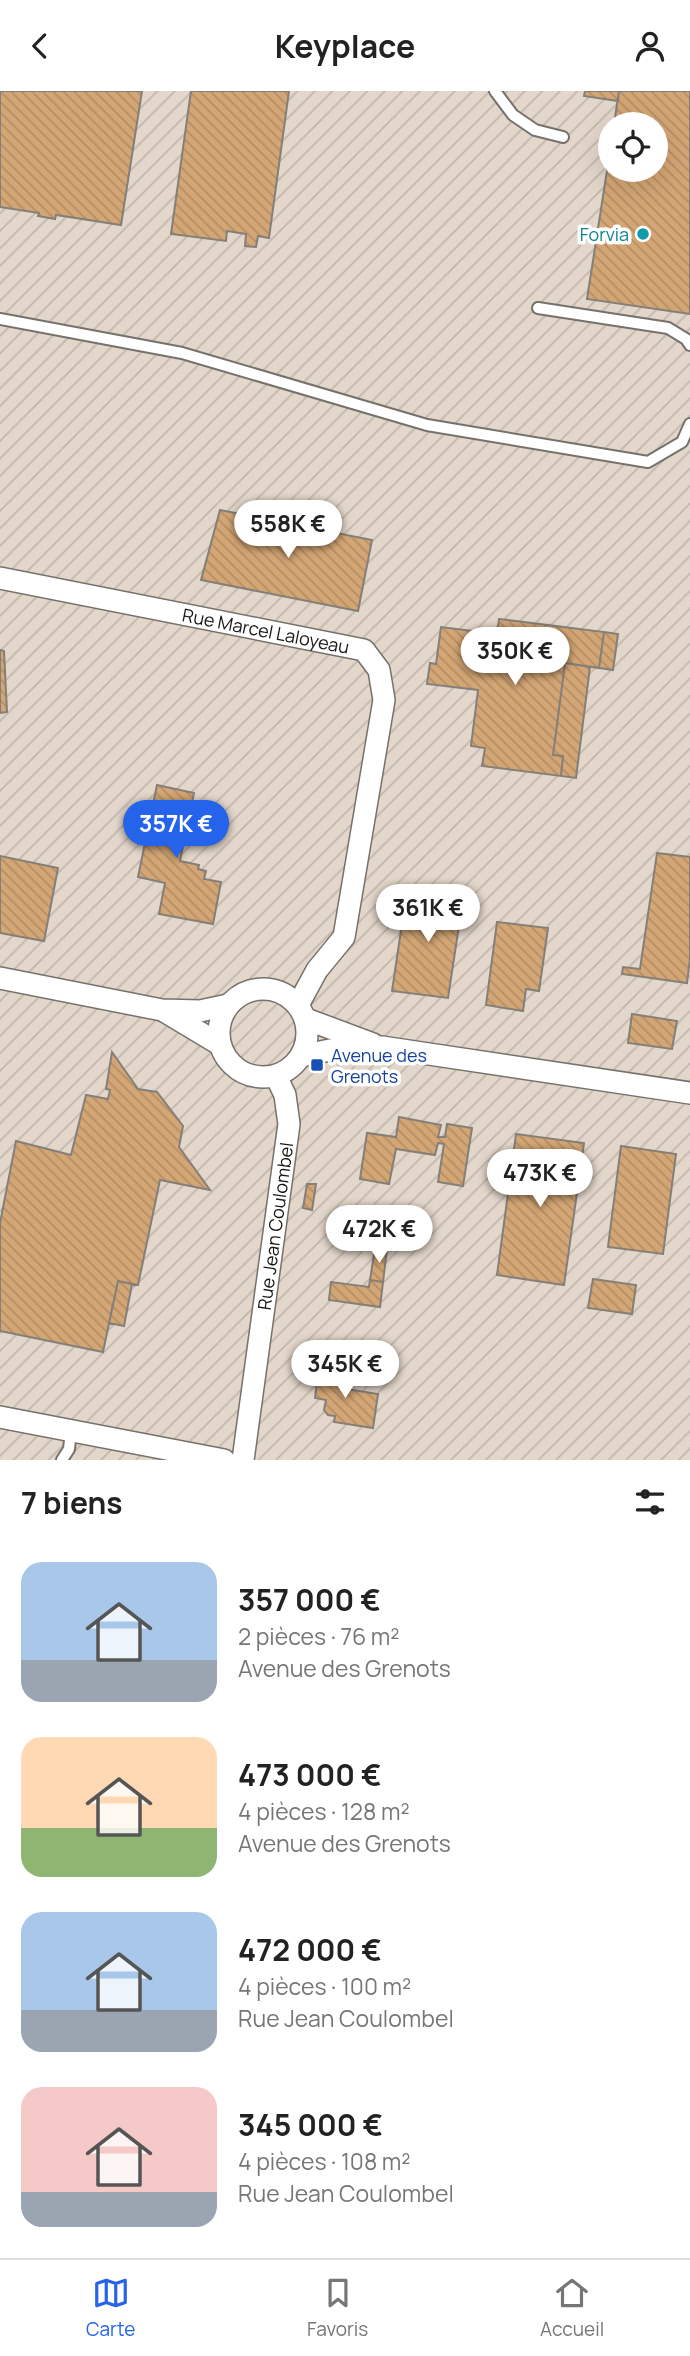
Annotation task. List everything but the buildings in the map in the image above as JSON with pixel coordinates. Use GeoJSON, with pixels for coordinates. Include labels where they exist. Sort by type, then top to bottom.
{"type":"FeatureCollection","features":[{"type":"Feature","properties":{"kind":"street","name":"Rue Marcel Laloyeau"},"geometry":{"type":"LineString","coordinates":[[0,578],[364,650],[379,670],[384,700],[344,937],[317,970],[302,1012]]}},
{"type":"Feature","properties":{"kind":"street"},"geometry":{"type":"LineString","coordinates":[[302,1012],[307,1042],[302,1056],[291,1069],[276,1076],[251,1076],[237,1070],[226,1059],[218,1034],[220,1019],[228,1005],[238,996],[252,990],[267,988],[317,970]]}},
{"type":"Feature","properties":{"kind":"street"},"geometry":{"type":"LineString","coordinates":[[0,978],[162,1010],[200,1011],[228,1005]]}},
{"type":"Feature","properties":{"kind":"street"},"geometry":{"type":"LineString","coordinates":[[267,988],[286,995],[302,1012],[382,1047]]}},
{"type":"Feature","properties":{"kind":"street"},"geometry":{"type":"LineString","coordinates":[[162,1010],[219,1044]]}},
{"type":"Feature","properties":{"kind":"street"},"geometry":{"type":"LineString","coordinates":[[302,1056],[330,1050],[382,1047],[690,1093]]}},
{"type":"Feature","properties":{"kind":"street","name":"Rue Jean Coulombel"},"geometry":{"type":"LineString","coordinates":[[243,1460],[289,1124],[285,1095],[276,1076]]}},
{"type":"Feature","properties":{"kind":"street"},"geometry":{"type":"LineString","coordinates":[[0,1417],[224,1460]]}},
{"type":"Feature","properties":{"kind":"lane"},"geometry":{"type":"LineString","coordinates":[[495,91],[513,115],[535,131],[563,137]]}},
{"type":"Feature","properties":{"kind":"lane"},"geometry":{"type":"LineString","coordinates":[[538,308],[668,328],[686,339],[690,345]]}},
{"type":"Feature","properties":{"kind":"lane"},"geometry":{"type":"LineString","coordinates":[[0,319],[182,353],[427,425],[648,462],[682,442],[690,424]]}},
{"type":"Feature","properties":{"kind":"lane"},"geometry":{"type":"LineString","coordinates":[[62,1460],[69,1449],[71,1431]]}},
{"type":"Feature","properties":{"kind":"shaded area"},"geometry":{"type":"Polygon","coordinates":[[[0,91],[690,91],[690,1460],[0,1460],[0,91]]]}},
{"type":"Feature","properties":{"kind":"place","name":"Forvia"},"geometry":{"type":"Point","coordinates":[643,234]}},
{"type":"Feature","properties":{"kind":"place","name":"Avenue des Grenots"},"geometry":{"type":"Point","coordinates":[317,1065]}}]}
